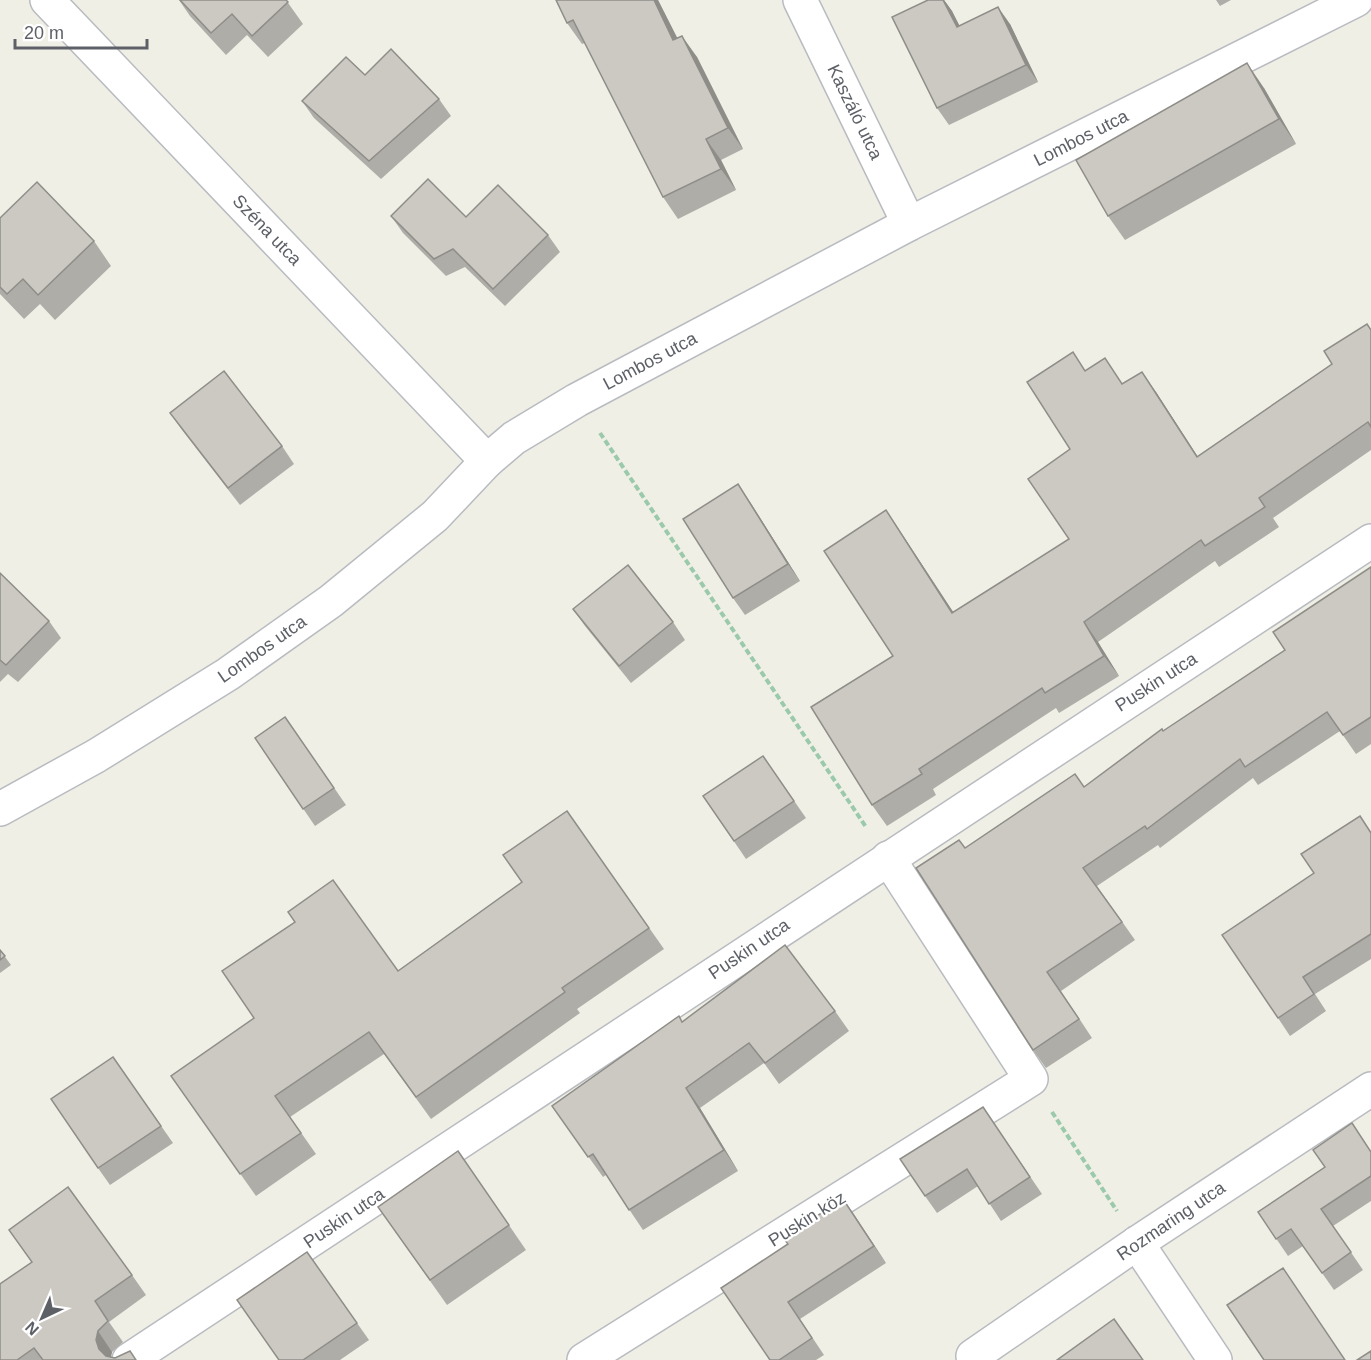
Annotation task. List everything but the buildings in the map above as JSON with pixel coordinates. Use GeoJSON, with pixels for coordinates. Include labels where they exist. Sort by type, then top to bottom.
{"type":"FeatureCollection","features":[{"type":"Feature","properties":{"kind":"street","name":"Széna utca"},"geometry":{"type":"LineString","coordinates":[[47,0],[487,461]]}},
{"type":"Feature","properties":{"kind":"street","name":"Kaszáló utca"},"geometry":{"type":"LineString","coordinates":[[800,0],[909,224]]}},
{"type":"Feature","properties":{"kind":"street","name":"Lombos utca"},"geometry":{"type":"LineString","coordinates":[[0,809],[96,756],[228,674],[331,601],[435,516],[487,461],[514,438],[577,400],[909,224],[1356,0]]}},
{"type":"Feature","properties":{"kind":"street","name":"Puskin utca"},"geometry":{"type":"LineString","coordinates":[[129,1360],[1371,541]]}},
{"type":"Feature","properties":{"kind":"street"},"geometry":{"type":"LineString","coordinates":[[888,858],[1031,1078]]}},
{"type":"Feature","properties":{"kind":"street","name":"Puskin köz"},"geometry":{"type":"LineString","coordinates":[[584,1360],[1031,1078]]}},
{"type":"Feature","properties":{"kind":"street","name":"Rozmaring utca"},"geometry":{"type":"LineString","coordinates":[[973,1356],[1137,1243],[1371,1089]]}},
{"type":"Feature","properties":{"kind":"street"},"geometry":{"type":"LineString","coordinates":[[1137,1243],[1215,1360]]}},
{"type":"Feature","properties":{"kind":"path"},"geometry":{"type":"LineString","coordinates":[[577,400],[888,858]]}},
{"type":"Feature","properties":{"kind":"path"},"geometry":{"type":"LineString","coordinates":[[1031,1078],[1137,1243]]}}]}
